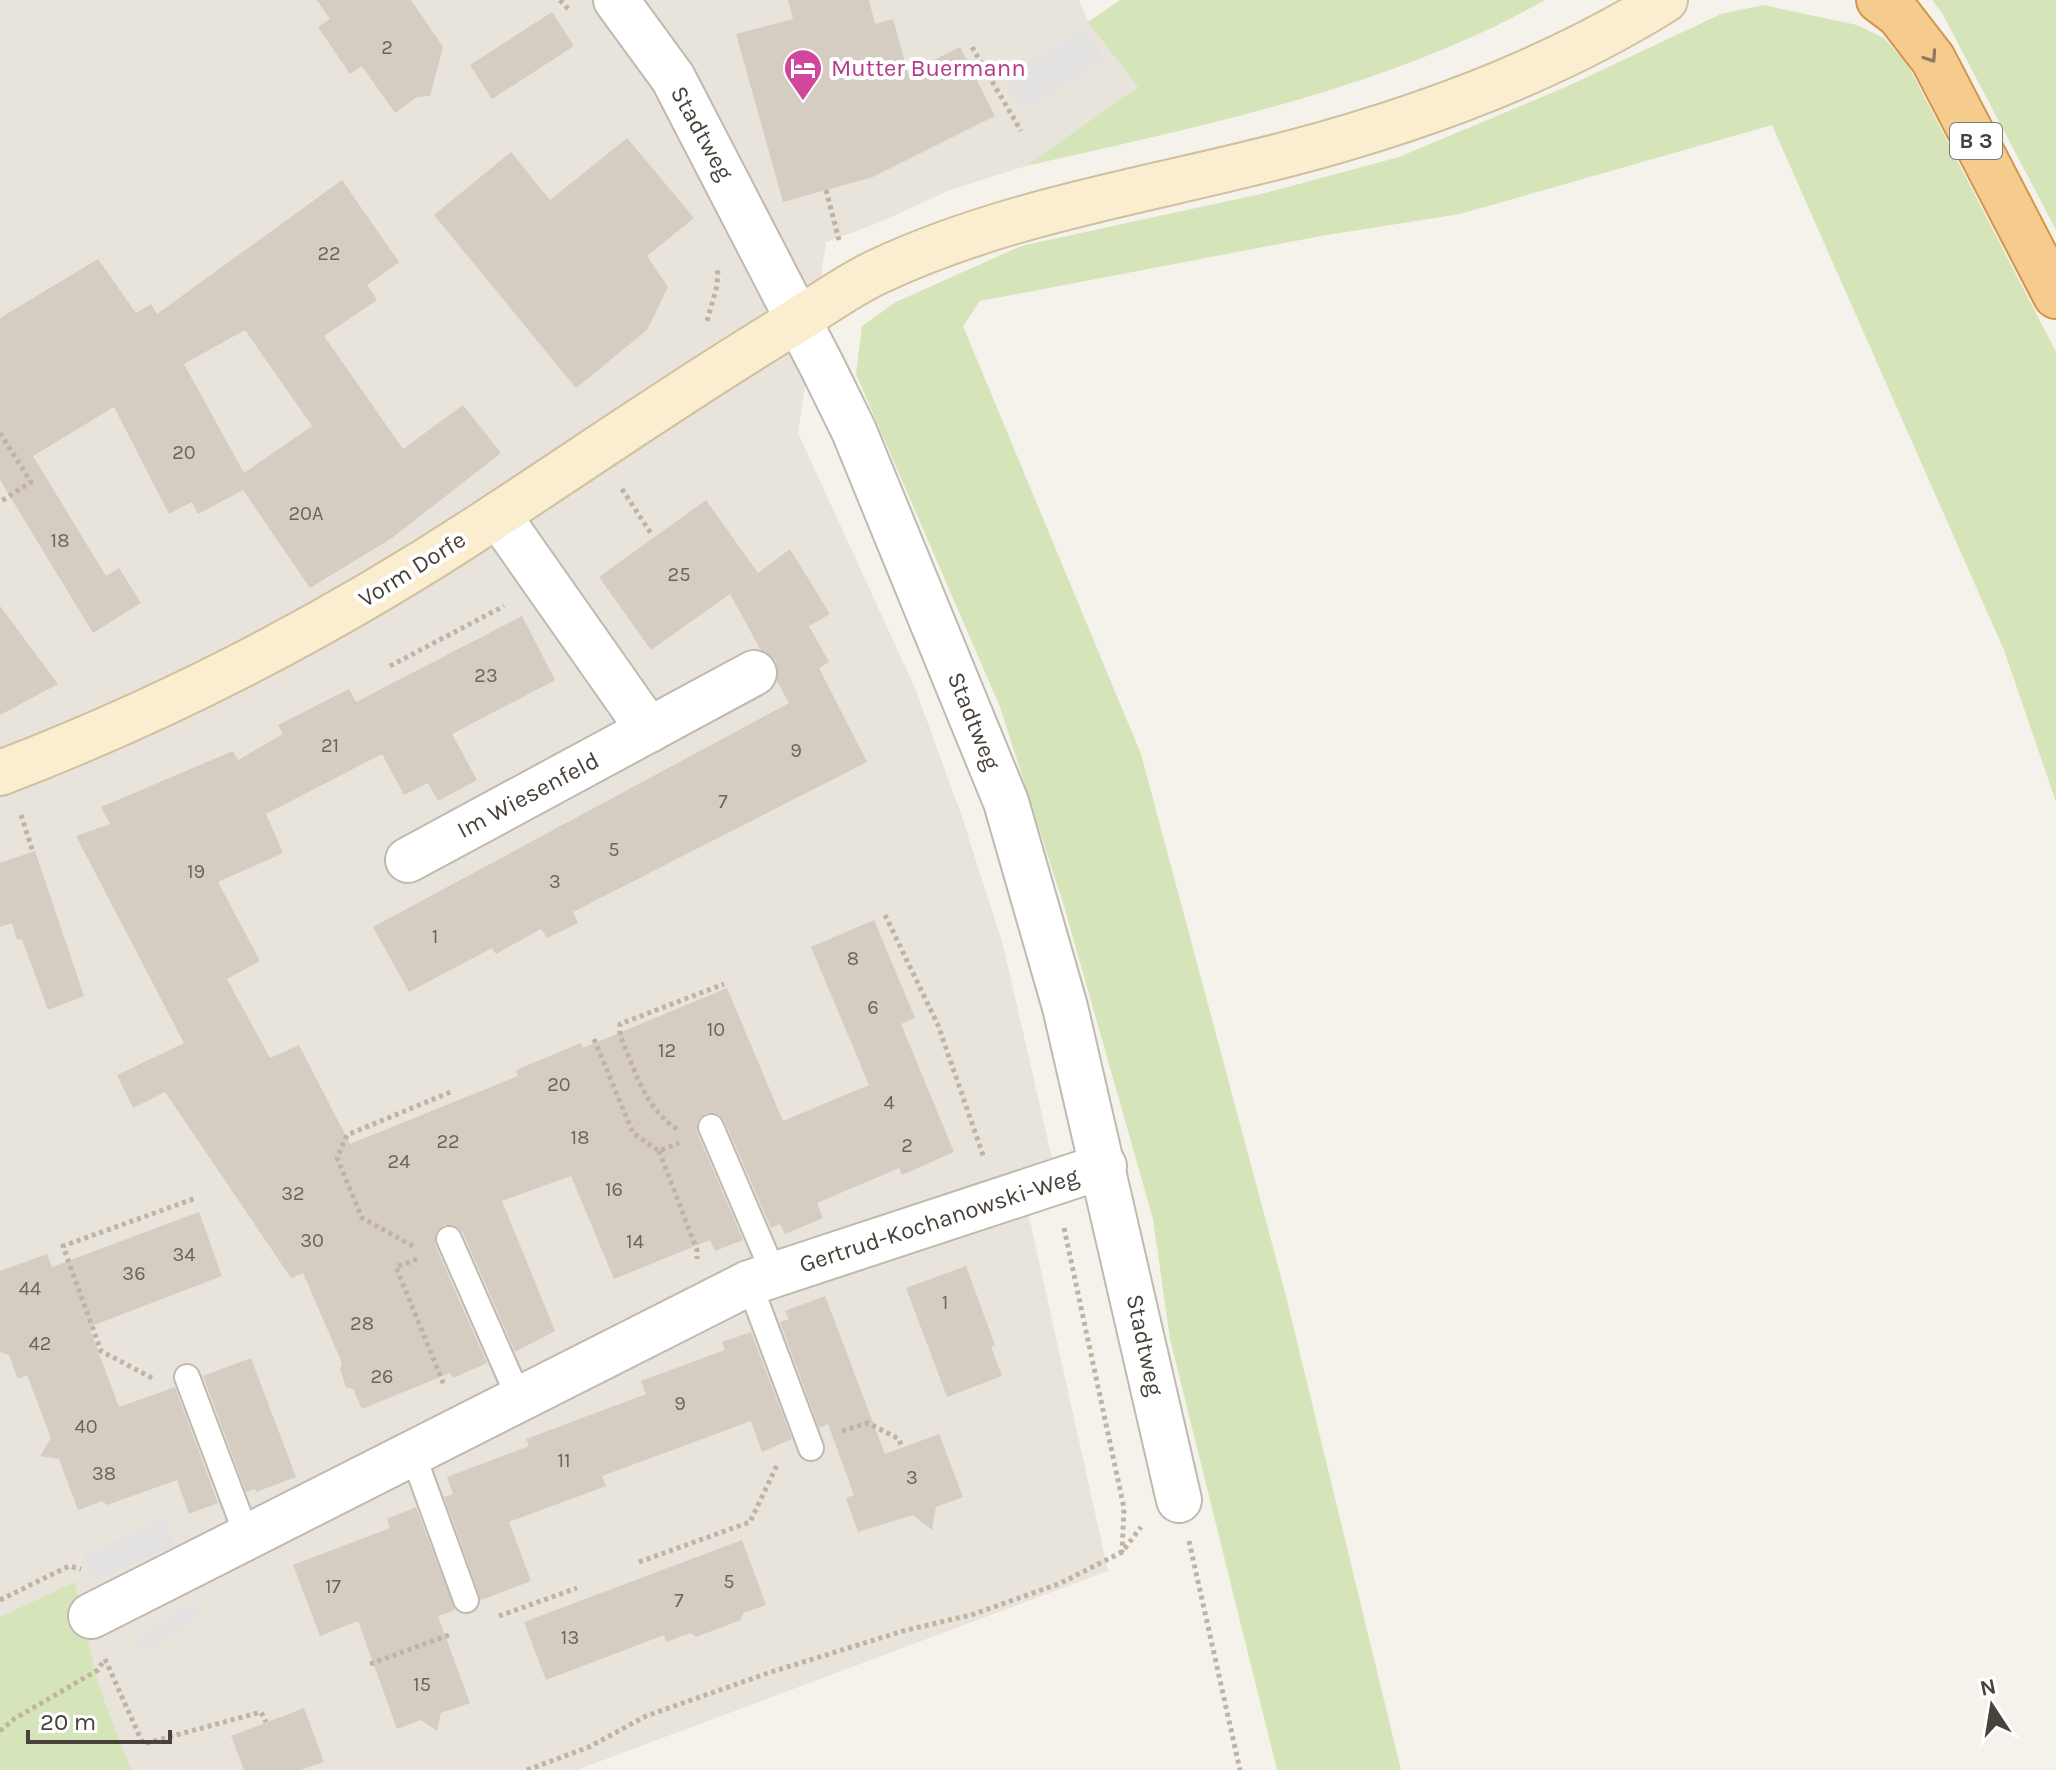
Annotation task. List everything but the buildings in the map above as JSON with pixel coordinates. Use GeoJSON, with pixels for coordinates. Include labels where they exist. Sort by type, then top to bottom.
{"type":"FeatureCollection","features":[{"type":"Feature","properties":{"kind":"highway","name":"B 3"},"geometry":{"type":"LineString","coordinates":[[1879,0],[1899,15],[1933,59],[2056,296]]}},
{"type":"Feature","properties":{"kind":"main road","name":"Vorm Dorfe"},"geometry":{"type":"LineString","coordinates":[[10,792],[115,727],[238,670],[357,605],[498,515],[696,381],[879,271],[945,245],[1078,203],[1290,153],[1456,101],[1534,68],[1665,0]]}},
{"type":"Feature","properties":{"kind":"street","name":"Stadtweg"},"geometry":{"type":"LineString","coordinates":[[616,0],[673,78],[854,431],[1006,802],[1065,1007],[1179,1500]]}},
{"type":"Feature","properties":{"kind":"street"},"geometry":{"type":"LineString","coordinates":[[498,515],[649,730]]}},
{"type":"Feature","properties":{"kind":"street","name":"Im Wiesenfeld"},"geometry":{"type":"LineString","coordinates":[[408,860],[754,673]]}},
{"type":"Feature","properties":{"kind":"street","name":"Gertrud-Kochanowski-Weg"},"geometry":{"type":"LineString","coordinates":[[102,1631],[247,1536],[697,1307],[761,1278],[1104,1166]]}},
{"type":"Feature","properties":{"kind":"lane","name":"Gertrud-Kochanowski-Weg"},"geometry":{"type":"LineString","coordinates":[[708,1134],[761,1278],[810,1445]]}},
{"type":"Feature","properties":{"kind":"lane"},"geometry":{"type":"LineString","coordinates":[[450,1242],[519,1398]]}},
{"type":"Feature","properties":{"kind":"lane"},"geometry":{"type":"LineString","coordinates":[[187,1377],[247,1536]]}},
{"type":"Feature","properties":{"kind":"lane"},"geometry":{"type":"LineString","coordinates":[[412,1452],[466,1600]]}},
{"type":"Feature","properties":{"kind":"path"},"geometry":{"type":"LineString","coordinates":[[972,47],[1021,131]]}},
{"type":"Feature","properties":{"kind":"path"},"geometry":{"type":"LineString","coordinates":[[826,190],[840,243]]}},
{"type":"Feature","properties":{"kind":"path"},"geometry":{"type":"LineString","coordinates":[[0,433],[31,482],[0,502]]}},
{"type":"Feature","properties":{"kind":"path"},"geometry":{"type":"LineString","coordinates":[[597,449],[652,535]]}},
{"type":"Feature","properties":{"kind":"path"},"geometry":{"type":"LineString","coordinates":[[390,666],[507,605]]}},
{"type":"Feature","properties":{"kind":"path"},"geometry":{"type":"LineString","coordinates":[[10,792],[33,852]]}},
{"type":"Feature","properties":{"kind":"path"},"geometry":{"type":"LineString","coordinates":[[885,915],[938,1025],[998,1200]]}},
{"type":"Feature","properties":{"kind":"path"},"geometry":{"type":"LineString","coordinates":[[708,1134],[687,1135],[661,1119],[642,1086],[619,1028],[623,1021],[724,984]]}},
{"type":"Feature","properties":{"kind":"path"},"geometry":{"type":"LineString","coordinates":[[594,1039],[633,1133],[659,1151],[697,1250],[697,1307]]}},
{"type":"Feature","properties":{"kind":"path"},"geometry":{"type":"LineString","coordinates":[[428,1254],[362,1218],[337,1158],[347,1135],[453,1091]]}},
{"type":"Feature","properties":{"kind":"path"},"geometry":{"type":"LineString","coordinates":[[659,1151],[708,1134]]}},
{"type":"Feature","properties":{"kind":"path"},"geometry":{"type":"LineString","coordinates":[[1054,1182],[1124,1508],[1122,1552]]}},
{"type":"Feature","properties":{"kind":"path"},"geometry":{"type":"LineString","coordinates":[[101,1351],[63,1246],[196,1198]]}},
{"type":"Feature","properties":{"kind":"path"},"geometry":{"type":"LineString","coordinates":[[450,1242],[396,1267],[461,1427]]}},
{"type":"Feature","properties":{"kind":"path"},"geometry":{"type":"LineString","coordinates":[[639,1562],[750,1522],[800,1418]]}},
{"type":"Feature","properties":{"kind":"path"},"geometry":{"type":"LineString","coordinates":[[810,1445],[868,1423],[899,1439],[902,1448]]}},
{"type":"Feature","properties":{"kind":"path"},"geometry":{"type":"LineString","coordinates":[[527,1770],[589,1747],[646,1716],[800,1663],[974,1614],[1061,1583],[1122,1552],[1148,1519],[1179,1500],[1240,1770]]}},
{"type":"Feature","properties":{"kind":"path"},"geometry":{"type":"LineString","coordinates":[[102,1631],[105,1658],[143,1744],[261,1712],[266,1722]]}},
{"type":"Feature","properties":{"kind":"path"},"geometry":{"type":"LineString","coordinates":[[0,1731],[14,1719],[98,1670],[105,1658]]}},
{"type":"Feature","properties":{"kind":"shaded area"},"geometry":{"type":"Polygon","coordinates":[[[0,0],[1079,0],[1088,22],[1139,87],[1026,166],[950,190],[878,223],[826,242],[798,433],[915,688],[962,817],[1003,945],[1054,1167],[1020,1176],[1108,1571],[577,1770],[0,1770],[0,0]]]}},
{"type":"Feature","properties":{"kind":"shaded area"},"geometry":{"type":"Polygon","coordinates":[[[1085,28],[1105,60],[1023,111],[1003,79],[1085,28]]]}},
{"type":"Feature","properties":{"kind":"shaded area"},"geometry":{"type":"Polygon","coordinates":[[[163,1519],[175,1545],[94,1581],[83,1555],[163,1519]]]}},
{"type":"Feature","properties":{"kind":"shaded area"},"geometry":{"type":"Polygon","coordinates":[[[193,1602],[202,1614],[144,1654],[135,1641],[193,1602]]]}},
{"type":"Feature","properties":{"kind":"green space"},"geometry":{"type":"Polygon","coordinates":[[[1120,0],[1545,0],[1485,31],[1357,81],[1159,136],[1026,166],[1138,87],[1088,22],[1120,0]]]}},
{"type":"Feature","properties":{"kind":"green space"},"geometry":{"type":"Polygon","coordinates":[[[1932,0],[2056,0],[2056,230],[1942,13],[1932,0]]]}},
{"type":"Feature","properties":{"kind":"green space"},"geometry":{"type":"Polygon","coordinates":[[[1763,5],[1857,25],[1884,38],[1908,65],[2056,352],[2056,802],[2004,650],[1772,125],[1460,214],[1321,236],[980,301],[963,326],[1141,754],[1285,1292],[1401,1770],[1277,1770],[1170,1339],[1153,1219],[1064,906],[1000,707],[856,374],[862,326],[896,302],[1021,246],[1265,193],[1399,157],[1568,86],[1721,14],[1763,5]]]}},
{"type":"Feature","properties":{"kind":"green space"},"geometry":{"type":"Polygon","coordinates":[[[75,1582],[98,1684],[131,1770],[0,1770],[0,1617],[75,1582]]]}},
{"type":"Feature","properties":{"kind":"place","name":"Mutter Buermann"},"geometry":{"type":"Point","coordinates":[803,102]}}]}
